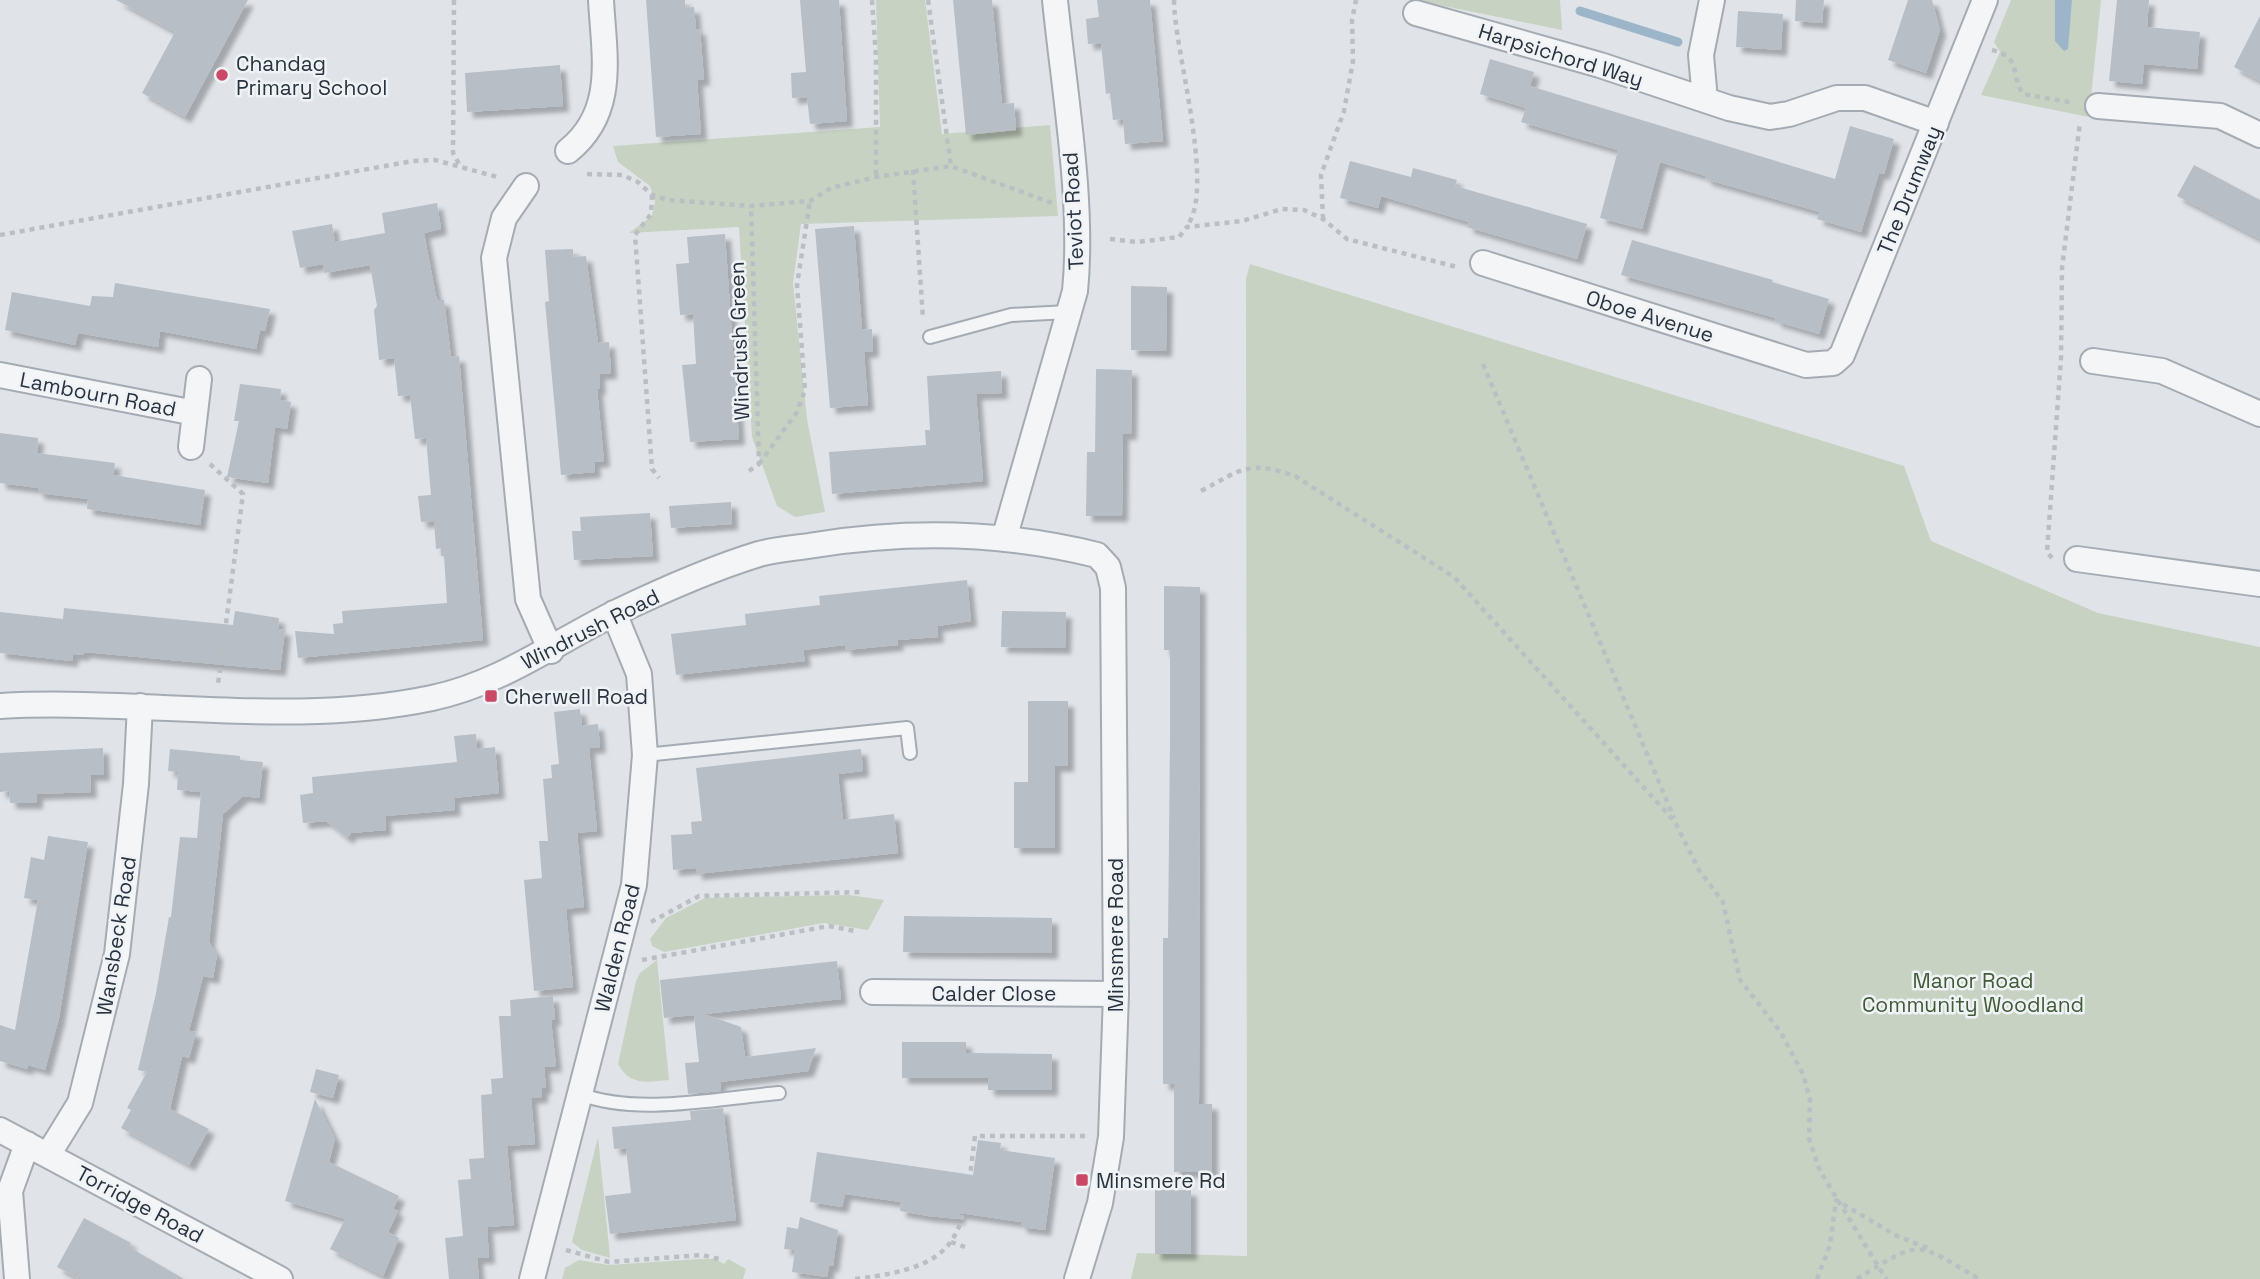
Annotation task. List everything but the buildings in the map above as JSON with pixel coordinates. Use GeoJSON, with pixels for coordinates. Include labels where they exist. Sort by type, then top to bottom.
{"type":"FeatureCollection","features":[{"type":"Feature","properties":{"kind":"street"},"geometry":{"type":"LineString","coordinates":[[568,151],[585,138],[598,114],[605,85],[601,0]]}},
{"type":"Feature","properties":{"kind":"street","name":"Teviot Road"},"geometry":{"type":"LineString","coordinates":[[1004,539],[1068,312],[1077,268],[1075,212],[1055,0]]}},
{"type":"Feature","properties":{"kind":"street"},"geometry":{"type":"LineString","coordinates":[[1705,100],[1701,55],[1712,0]]}},
{"type":"Feature","properties":{"kind":"street","name":"The Drumway"},"geometry":{"type":"LineString","coordinates":[[1819,365],[1833,363],[1842,355],[1985,0]]}},
{"type":"Feature","properties":{"kind":"street","name":"Harpsichord Way"},"geometry":{"type":"LineString","coordinates":[[1416,13],[1770,117],[1789,114],[1837,98],[1865,98],[1936,123]]}},
{"type":"Feature","properties":{"kind":"street"},"geometry":{"type":"LineString","coordinates":[[2090,105],[2220,116],[2260,135]]}},
{"type":"Feature","properties":{"kind":"street"},"geometry":{"type":"LineString","coordinates":[[526,186],[505,218],[494,258],[528,599],[551,651]]}},
{"type":"Feature","properties":{"kind":"street","name":"Oboe Avenue"},"geometry":{"type":"LineString","coordinates":[[1491,266],[1806,365],[1819,365]]}},
{"type":"Feature","properties":{"kind":"street"},"geometry":{"type":"LineString","coordinates":[[2093,361],[2162,371],[2260,414]]}},
{"type":"Feature","properties":{"kind":"street","name":"Lambourn Road"},"geometry":{"type":"LineString","coordinates":[[0,375],[195,413]]}},
{"type":"Feature","properties":{"kind":"street","name":"Lambourn Road"},"geometry":{"type":"LineString","coordinates":[[191,447],[200,379]]}},
{"type":"Feature","properties":{"kind":"street","name":"Windrush Road"},"geometry":{"type":"LineString","coordinates":[[0,706],[140,706],[324,712],[377,709],[448,694],[485,681],[551,651],[614,614],[686,580],[762,553],[858,538],[946,534],[1004,539],[1097,555],[1108,567],[1113,588]]}},
{"type":"Feature","properties":{"kind":"street"},"geometry":{"type":"LineString","coordinates":[[2067,560],[2260,584]]}},
{"type":"Feature","properties":{"kind":"street","name":"Minsmere Road"},"geometry":{"type":"LineString","coordinates":[[1077,1279],[1100,1203],[1111,1136],[1116,994],[1113,588]]}},
{"type":"Feature","properties":{"kind":"street","name":"Walden Road"},"geometry":{"type":"LineString","coordinates":[[532,1279],[634,885],[645,755],[639,674],[614,614]]}},
{"type":"Feature","properties":{"kind":"street","name":"Wansbeck Road"},"geometry":{"type":"LineString","coordinates":[[17,1279],[10,1191],[38,1149],[83,1094],[117,954],[136,784],[140,706]]}},
{"type":"Feature","properties":{"kind":"street","name":"Calder Close"},"geometry":{"type":"LineString","coordinates":[[873,992],[1116,994]]}},
{"type":"Feature","properties":{"kind":"street","name":"Torridge Road"},"geometry":{"type":"LineString","coordinates":[[0,1130],[281,1279]]}},
{"type":"Feature","properties":{"kind":"lane"},"geometry":{"type":"LineString","coordinates":[[930,337],[1011,315],[1068,312]]}},
{"type":"Feature","properties":{"kind":"lane"},"geometry":{"type":"LineString","coordinates":[[645,755],[907,728],[910,753]]}},
{"type":"Feature","properties":{"kind":"lane"},"geometry":{"type":"LineString","coordinates":[[580,1094],[616,1104],[643,1104],[779,1093]]}},
{"type":"Feature","properties":{"kind":"path"},"geometry":{"type":"LineString","coordinates":[[454,0],[453,153],[459,164]]}},
{"type":"Feature","properties":{"kind":"path"},"geometry":{"type":"LineString","coordinates":[[872,0],[876,57],[876,177]]}},
{"type":"Feature","properties":{"kind":"path"},"geometry":{"type":"LineString","coordinates":[[928,0],[951,166]]}},
{"type":"Feature","properties":{"kind":"path"},"geometry":{"type":"LineString","coordinates":[[1110,239],[1137,242],[1179,237],[1193,218],[1197,197],[1193,122],[1174,0]]}},
{"type":"Feature","properties":{"kind":"path"},"geometry":{"type":"LineString","coordinates":[[1323,219],[1321,175],[1348,93],[1353,61],[1352,20],[1356,0]]}},
{"type":"Feature","properties":{"kind":"path"},"geometry":{"type":"LineString","coordinates":[[1968,44],[2006,53],[2012,61],[2023,94],[2090,105],[2062,268],[2061,358],[2047,552],[2067,560]]}},
{"type":"Feature","properties":{"kind":"path"},"geometry":{"type":"LineString","coordinates":[[0,235],[413,161],[435,160],[459,164],[472,171],[526,186]]}},
{"type":"Feature","properties":{"kind":"path"},"geometry":{"type":"LineString","coordinates":[[587,174],[622,175],[638,182],[652,195],[668,200],[751,206],[810,201],[831,188],[913,170],[951,166],[1075,212]]}},
{"type":"Feature","properties":{"kind":"path"},"geometry":{"type":"LineString","coordinates":[[913,170],[922,316],[930,337]]}},
{"type":"Feature","properties":{"kind":"path"},"geometry":{"type":"LineString","coordinates":[[652,195],[651,214],[635,235],[652,469],[659,478]]}},
{"type":"Feature","properties":{"kind":"path"},"geometry":{"type":"LineString","coordinates":[[749,471],[759,464],[797,412],[805,390],[797,285],[810,201]]}},
{"type":"Feature","properties":{"kind":"path","name":"Windrush Green"},"geometry":{"type":"LineString","coordinates":[[751,206],[759,464]]}},
{"type":"Feature","properties":{"kind":"path"},"geometry":{"type":"LineString","coordinates":[[1187,227],[1242,221],[1282,209],[1304,210],[1323,219],[1347,239],[1455,267],[1491,266]]}},
{"type":"Feature","properties":{"kind":"path"},"geometry":{"type":"LineString","coordinates":[[1483,364],[1675,822],[1699,870],[1723,902],[1740,980],[1780,1031],[1803,1074],[1810,1100],[1809,1138],[1820,1171],[1886,1279]]}},
{"type":"Feature","properties":{"kind":"path"},"geometry":{"type":"LineString","coordinates":[[191,447],[243,494],[214,709]]}},
{"type":"Feature","properties":{"kind":"path"},"geometry":{"type":"LineString","coordinates":[[1201,491],[1247,467],[1272,468],[1295,476],[1454,577],[1675,822]]}},
{"type":"Feature","properties":{"kind":"path"},"geometry":{"type":"LineString","coordinates":[[620,940],[699,896],[864,892]]}},
{"type":"Feature","properties":{"kind":"path"},"geometry":{"type":"LineString","coordinates":[[613,966],[829,926],[855,931]]}},
{"type":"Feature","properties":{"kind":"path"},"geometry":{"type":"LineString","coordinates":[[855,1279],[891,1277],[931,1263],[951,1241],[964,1220],[975,1136],[1111,1136]]}},
{"type":"Feature","properties":{"kind":"path"},"geometry":{"type":"LineString","coordinates":[[1836,1200],[1897,1236],[1930,1249],[1979,1279]]}},
{"type":"Feature","properties":{"kind":"path"},"geometry":{"type":"LineString","coordinates":[[1817,1279],[1830,1245],[1836,1200]]}},
{"type":"Feature","properties":{"kind":"path"},"geometry":{"type":"LineString","coordinates":[[951,1241],[965,1247]]}},
{"type":"Feature","properties":{"kind":"path"},"geometry":{"type":"LineString","coordinates":[[542,1242],[609,1262],[702,1255],[723,1260]]}},
{"type":"Feature","properties":{"kind":"path"},"geometry":{"type":"LineString","coordinates":[[1857,1279],[1905,1250],[1930,1249]]}},
{"type":"Feature","properties":{"kind":"green space"},"geometry":{"type":"Polygon","coordinates":[[[876,0],[925,0],[942,134],[1050,125],[1058,216],[801,224],[793,283],[807,419],[825,512],[795,517],[777,506],[752,437],[739,227],[629,233],[652,216],[655,202],[650,186],[618,162],[613,146],[880,127],[876,0]]]}},
{"type":"Feature","properties":{"kind":"green space"},"geometry":{"type":"Polygon","coordinates":[[[1415,0],[1560,0],[1562,30],[1415,0]]]}},
{"type":"Feature","properties":{"kind":"green space"},"geometry":{"type":"Polygon","coordinates":[[[2011,0],[2055,0],[2055,41],[2070,14],[2072,0],[2101,0],[2089,117],[1981,95],[2000,52],[1994,42],[2011,0]]]}},
{"type":"Feature","properties":{"kind":"green space","name":"Manor Road Community Woodland"},"geometry":{"type":"Polygon","coordinates":[[[1250,264],[1904,466],[1931,541],[2098,613],[2260,647],[2260,1279],[1131,1279],[1137,1253],[1247,1256],[1246,279],[1250,264]]]}},
{"type":"Feature","properties":{"kind":"green space"},"geometry":{"type":"Polygon","coordinates":[[[849,895],[884,900],[868,930],[824,923],[664,952],[652,946],[650,939],[666,918],[705,898],[849,895]]]}},
{"type":"Feature","properties":{"kind":"green space"},"geometry":{"type":"Polygon","coordinates":[[[657,960],[669,1080],[639,1081],[628,1076],[618,1064],[636,981],[640,973],[657,960]]]}},
{"type":"Feature","properties":{"kind":"green space"},"geometry":{"type":"Polygon","coordinates":[[[598,1137],[610,1258],[582,1250],[572,1242],[598,1137]]]}},
{"type":"Feature","properties":{"kind":"green space"},"geometry":{"type":"Polygon","coordinates":[[[715,1259],[724,1264],[728,1259],[746,1269],[743,1279],[562,1279],[565,1268],[579,1260],[608,1265],[715,1259]]]}},
{"type":"Feature","properties":{"kind":"water"},"geometry":{"type":"Polygon","coordinates":[[[2055,0],[2072,0],[2068,49],[2064,51],[2055,41],[2055,0]]]}},
{"type":"Feature","properties":{"kind":"waterway"},"geometry":{"type":"LineString","coordinates":[[1580,11],[1678,42]]}},
{"type":"Feature","properties":{"kind":"place","name":"Chandag Primary School"},"geometry":{"type":"Point","coordinates":[222,75]}},
{"type":"Feature","properties":{"kind":"place","name":"Cherwell Road"},"geometry":{"type":"Point","coordinates":[491,696]}},
{"type":"Feature","properties":{"kind":"place","name":"Minsmere Rd"},"geometry":{"type":"Point","coordinates":[1082,1180]}}]}
